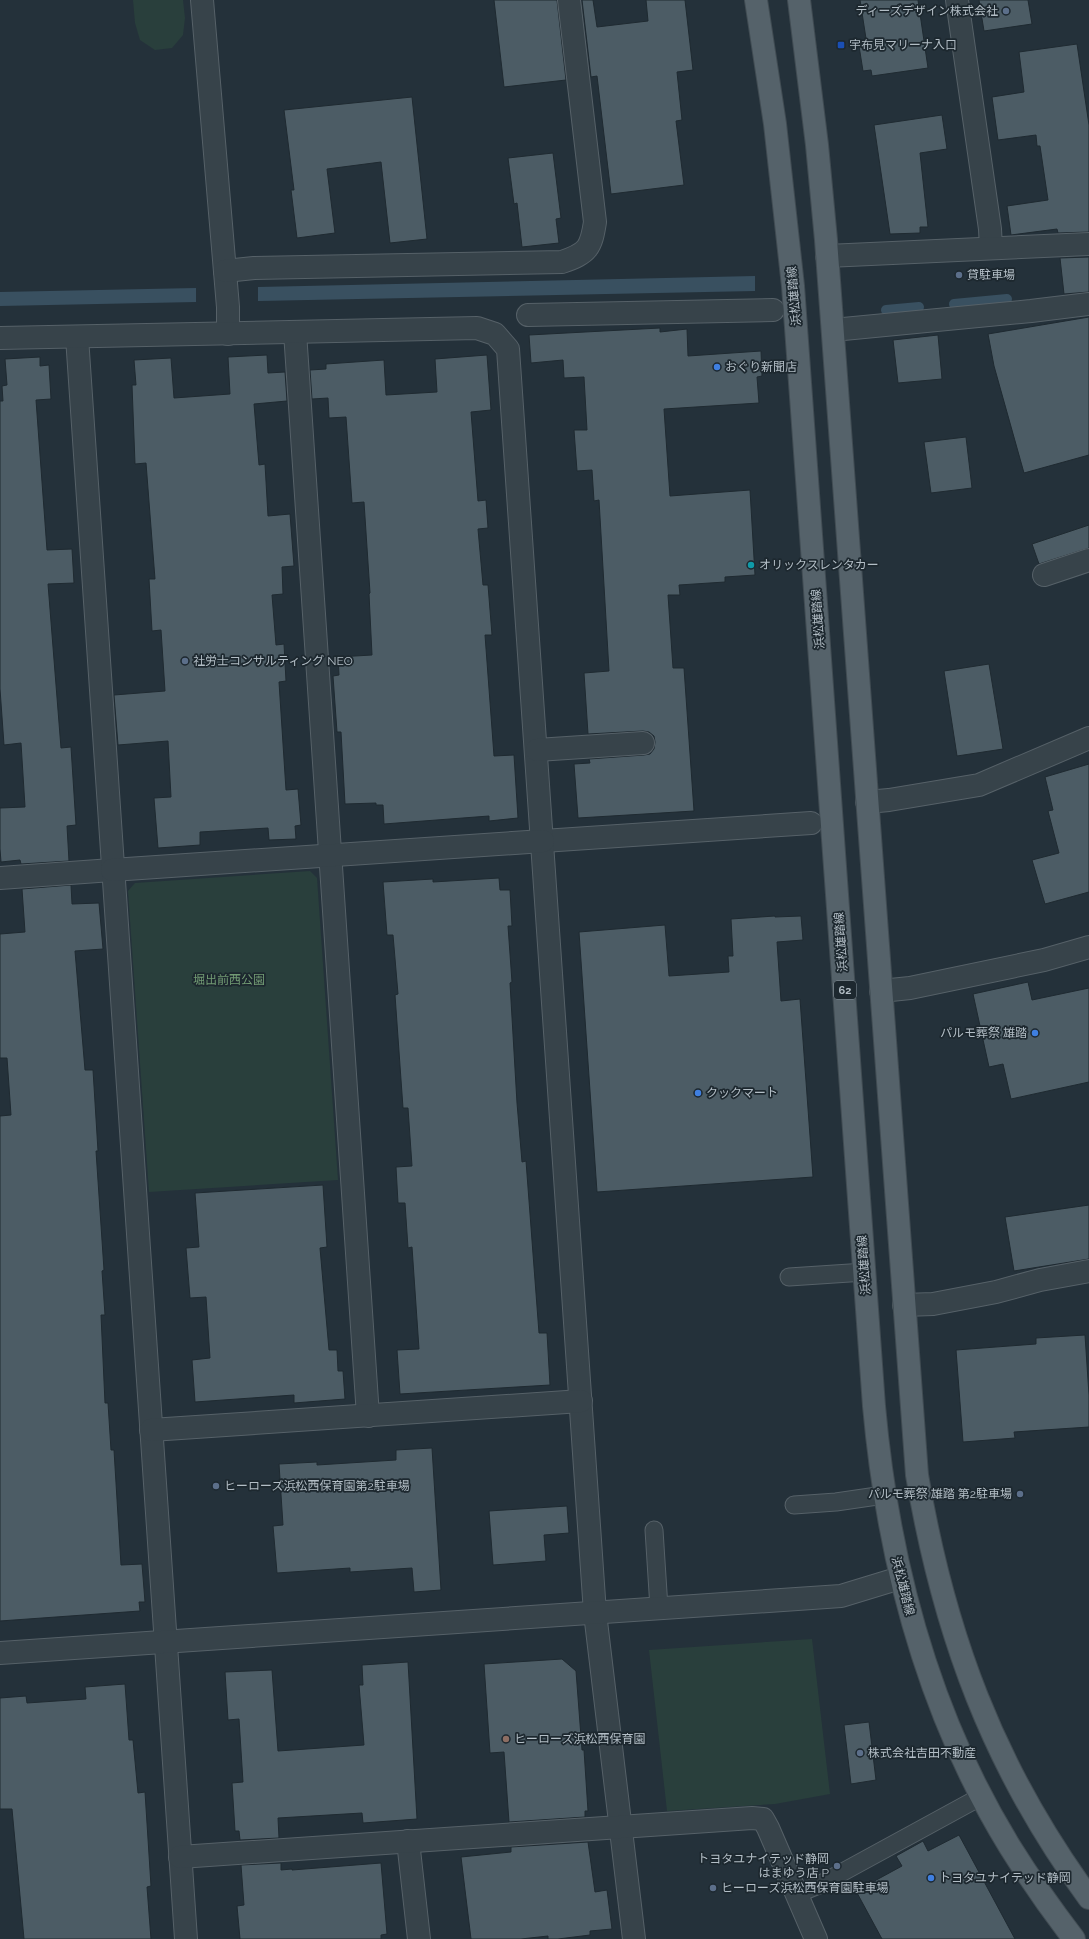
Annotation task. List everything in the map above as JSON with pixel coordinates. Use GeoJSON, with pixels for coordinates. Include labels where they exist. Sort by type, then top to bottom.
{"type":"FeatureCollection","features":[{"type":"Feature","properties":{"kind":"main road","name":"浜松雄踏線"},"geometry":{"type":"LineString","coordinates":[[756,0],[775,124],[793,286],[879,1464],[884,1495],[900,1578],[915,1634],[934,1689],[956,1743],[982,1796],[1013,1852],[1074,1939]]}},
{"type":"Feature","properties":{"kind":"main road"},"geometry":{"type":"LineString","coordinates":[[798,0],[817,145],[833,330],[917,1475],[936,1570],[948,1616],[981,1708],[1004,1758],[1047,1837],[1089,1898]]}},
{"type":"Feature","properties":{"kind":"street"},"geometry":{"type":"LineString","coordinates":[[202,0],[225,270],[228,334]]}},
{"type":"Feature","properties":{"kind":"street"},"geometry":{"type":"LineString","coordinates":[[225,270],[254,268],[562,262],[580,256],[592,241],[595,222],[569,0]]}},
{"type":"Feature","properties":{"kind":"street"},"geometry":{"type":"LineString","coordinates":[[957,0],[990,229],[991,248]]}},
{"type":"Feature","properties":{"kind":"street"},"geometry":{"type":"LineString","coordinates":[[827,256],[1089,244]]}},
{"type":"Feature","properties":{"kind":"street"},"geometry":{"type":"LineString","coordinates":[[833,330],[1031,312],[1089,304]]}},
{"type":"Feature","properties":{"kind":"street"},"geometry":{"type":"LineString","coordinates":[[528,315],[773,310]]}},
{"type":"Feature","properties":{"kind":"street"},"geometry":{"type":"LineString","coordinates":[[0,338],[477,328],[495,334],[508,349],[596,1613],[634,1939]]}},
{"type":"Feature","properties":{"kind":"street"},"geometry":{"type":"LineString","coordinates":[[295,332],[368,1416]]}},
{"type":"Feature","properties":{"kind":"street"},"geometry":{"type":"LineString","coordinates":[[77,337],[112,870],[186,1939]]}},
{"type":"Feature","properties":{"kind":"street"},"geometry":{"type":"LineString","coordinates":[[1044,574],[1089,560]]}},
{"type":"Feature","properties":{"kind":"street"},"geometry":{"type":"LineString","coordinates":[[867,802],[897,799],[979,785],[1089,738]]}},
{"type":"Feature","properties":{"kind":"street"},"geometry":{"type":"LineString","coordinates":[[537,750],[643,743]]}},
{"type":"Feature","properties":{"kind":"street"},"geometry":{"type":"LineString","coordinates":[[0,878],[811,823]]}},
{"type":"Feature","properties":{"kind":"street"},"geometry":{"type":"LineString","coordinates":[[881,991],[910,988],[1044,960],[1089,948]]}},
{"type":"Feature","properties":{"kind":"street"},"geometry":{"type":"LineString","coordinates":[[904,1305],[933,1304],[996,1292],[1040,1280],[1089,1271]]}},
{"type":"Feature","properties":{"kind":"street"},"geometry":{"type":"LineString","coordinates":[[151,1430],[581,1401]]}},
{"type":"Feature","properties":{"kind":"street"},"geometry":{"type":"LineString","coordinates":[[0,1653],[841,1596],[900,1578]]}},
{"type":"Feature","properties":{"kind":"street"},"geometry":{"type":"LineString","coordinates":[[180,1857],[752,1818],[763,1819],[816,1939]]}},
{"type":"Feature","properties":{"kind":"street"},"geometry":{"type":"LineString","coordinates":[[408,1841],[419,1939]]}},
{"type":"Feature","properties":{"kind":"lane"},"geometry":{"type":"LineString","coordinates":[[789,1277],[865,1272]]}},
{"type":"Feature","properties":{"kind":"lane"},"geometry":{"type":"LineString","coordinates":[[794,1505],[836,1502],[884,1495]]}},
{"type":"Feature","properties":{"kind":"lane"},"geometry":{"type":"LineString","coordinates":[[654,1530],[659,1608]]}},
{"type":"Feature","properties":{"kind":"lane"},"geometry":{"type":"LineString","coordinates":[[797,1894],[819,1885],[982,1796]]}},
{"type":"Feature","properties":{"kind":"green space"},"geometry":{"type":"Polygon","coordinates":[[[133,0],[183,0],[185,18],[183,35],[172,48],[155,50],[140,40],[135,23],[133,0]]]}},
{"type":"Feature","properties":{"kind":"green space","name":"堀出前西公園"},"geometry":{"type":"Polygon","coordinates":[[[310,871],[317,878],[338,1180],[149,1192],[128,891],[135,883],[310,871]]]}},
{"type":"Feature","properties":{"kind":"green space"},"geometry":{"type":"Polygon","coordinates":[[[812,1639],[830,1794],[775,1804],[667,1811],[649,1650],[812,1639]]]}},
{"type":"Feature","properties":{"kind":"water"},"geometry":{"type":"Polygon","coordinates":[[[755,276],[755,291],[258,301],[258,287],[755,276]]]}},
{"type":"Feature","properties":{"kind":"water"},"geometry":{"type":"Polygon","coordinates":[[[196,288],[196,302],[0,306],[0,292],[196,288]]]}},
{"type":"Feature","properties":{"kind":"building"},"geometry":{"type":"Polygon","coordinates":[[[494,0],[557,0],[566,80],[504,87],[494,0]]]}},
{"type":"Feature","properties":{"kind":"building"},"geometry":{"type":"Polygon","coordinates":[[[582,0],[593,0],[597,27],[648,21],[646,0],[685,0],[693,70],[677,72],[682,120],[676,121],[684,185],[611,194],[597,76],[591,77],[582,0]]]}},
{"type":"Feature","properties":{"kind":"building"},"geometry":{"type":"Polygon","coordinates":[[[860,0],[918,0],[928,68],[872,76],[871,70],[863,71],[859,46],[867,45],[860,0]]]}},
{"type":"Feature","properties":{"kind":"building"},"geometry":{"type":"Polygon","coordinates":[[[979,0],[1028,0],[1032,24],[984,31],[979,0]]]}},
{"type":"Feature","properties":{"kind":"building"},"geometry":{"type":"Polygon","coordinates":[[[1077,44],[1089,125],[1089,232],[1058,233],[1057,229],[1011,235],[1007,206],[1048,200],[1040,146],[1037,146],[1036,135],[998,140],[992,97],[1024,92],[1019,52],[1077,44]]]}},
{"type":"Feature","properties":{"kind":"building"},"geometry":{"type":"Polygon","coordinates":[[[412,97],[427,239],[390,243],[381,162],[327,169],[335,233],[297,238],[291,190],[294,190],[284,110],[412,97]]]}},
{"type":"Feature","properties":{"kind":"building"},"geometry":{"type":"Polygon","coordinates":[[[942,115],[947,149],[920,153],[928,227],[920,227],[920,233],[890,234],[874,125],[942,115]]]}},
{"type":"Feature","properties":{"kind":"building"},"geometry":{"type":"Polygon","coordinates":[[[553,153],[561,218],[556,219],[559,243],[522,247],[517,203],[514,204],[508,158],[553,153]]]}},
{"type":"Feature","properties":{"kind":"building"},"geometry":{"type":"Polygon","coordinates":[[[1089,257],[1089,292],[1064,294],[1060,258],[1089,257]]]}},
{"type":"Feature","properties":{"kind":"building"},"geometry":{"type":"Polygon","coordinates":[[[1089,317],[1089,455],[1024,473],[994,366],[988,334],[1089,317]]]}},
{"type":"Feature","properties":{"kind":"building"},"geometry":{"type":"Polygon","coordinates":[[[660,328],[660,332],[687,329],[688,356],[761,351],[762,376],[757,377],[759,403],[664,409],[670,496],[750,490],[755,575],[725,577],[725,582],[679,585],[680,595],[668,595],[673,668],[684,668],[694,811],[578,818],[574,764],[590,763],[589,759],[650,754],[654,749],[655,742],[654,736],[649,732],[643,731],[588,734],[584,673],[609,671],[599,500],[594,501],[592,470],[577,471],[574,430],[587,430],[584,377],[564,378],[563,360],[531,363],[529,335],[660,328]]]}},
{"type":"Feature","properties":{"kind":"building"},"geometry":{"type":"Polygon","coordinates":[[[938,335],[942,379],[898,383],[893,340],[938,335]]]}},
{"type":"Feature","properties":{"kind":"building"},"geometry":{"type":"Polygon","coordinates":[[[267,355],[268,373],[285,372],[287,401],[254,404],[259,465],[265,464],[268,516],[290,514],[294,566],[282,567],[283,594],[272,595],[276,645],[284,644],[286,681],[279,682],[286,790],[298,789],[301,825],[295,826],[296,839],[269,840],[268,828],[200,832],[200,845],[158,848],[154,798],[171,797],[168,741],[118,745],[114,695],[165,691],[161,630],[152,631],[149,579],[155,579],[146,463],[135,464],[132,385],[136,385],[134,360],[171,358],[174,398],[230,394],[228,357],[267,355]]]}},
{"type":"Feature","properties":{"kind":"building"},"geometry":{"type":"Polygon","coordinates":[[[487,355],[491,410],[471,412],[478,501],[486,500],[488,528],[478,529],[483,585],[488,585],[492,635],[485,635],[494,756],[514,755],[518,818],[489,821],[489,816],[384,824],[383,805],[376,805],[376,803],[345,804],[341,732],[337,732],[333,676],[339,675],[338,657],[372,655],[370,593],[364,502],[352,503],[346,417],[329,418],[328,398],[312,399],[310,370],[326,369],[326,364],[384,360],[386,395],[437,392],[435,359],[487,355]]]}},
{"type":"Feature","properties":{"kind":"building"},"geometry":{"type":"Polygon","coordinates":[[[40,357],[40,366],[49,365],[51,399],[36,400],[47,550],[72,549],[74,583],[48,584],[61,748],[71,747],[76,825],[67,826],[69,861],[21,864],[20,860],[1,862],[0,849],[0,808],[25,807],[21,743],[4,745],[0,689],[0,401],[3,401],[2,386],[7,385],[5,359],[40,357]]]}},
{"type":"Feature","properties":{"kind":"building"},"geometry":{"type":"Polygon","coordinates":[[[966,437],[972,488],[931,493],[924,442],[966,437]]]}},
{"type":"Feature","properties":{"kind":"building"},"geometry":{"type":"Polygon","coordinates":[[[1089,525],[1089,548],[1039,564],[1032,544],[1089,525]]]}},
{"type":"Feature","properties":{"kind":"building"},"geometry":{"type":"Polygon","coordinates":[[[989,664],[1003,749],[957,756],[944,671],[989,664]]]}},
{"type":"Feature","properties":{"kind":"building"},"geometry":{"type":"Polygon","coordinates":[[[1089,764],[1089,892],[1045,904],[1032,860],[1059,853],[1048,811],[1053,810],[1045,777],[1089,764]]]}},
{"type":"Feature","properties":{"kind":"building"},"geometry":{"type":"Polygon","coordinates":[[[499,878],[500,890],[510,890],[512,926],[508,926],[517,1103],[522,1162],[526,1161],[539,1333],[547,1333],[550,1385],[400,1394],[397,1350],[419,1349],[412,1247],[408,1248],[405,1203],[398,1203],[396,1167],[412,1166],[408,1108],[403,1108],[395,995],[398,994],[393,935],[387,935],[383,882],[433,879],[433,882],[499,878]]]}},
{"type":"Feature","properties":{"kind":"building"},"geometry":{"type":"Polygon","coordinates":[[[71,885],[72,904],[99,903],[103,949],[75,951],[85,1070],[93,1070],[98,1151],[96,1151],[104,1270],[102,1271],[105,1315],[101,1315],[105,1403],[108,1403],[111,1450],[114,1450],[121,1565],[142,1564],[145,1602],[139,1602],[140,1611],[0,1621],[0,1116],[11,1115],[7,1058],[0,1058],[0,934],[25,932],[22,889],[71,885]]]}},
{"type":"Feature","properties":{"kind":"building","name":"クックマート"},"geometry":{"type":"Polygon","coordinates":[[[801,916],[803,940],[777,942],[781,1001],[800,999],[813,1177],[597,1192],[579,932],[665,925],[669,976],[729,972],[728,956],[733,956],[731,919],[801,916]]]}},
{"type":"Feature","properties":{"kind":"building","name":"パルモ葬祭 雄踏"},"geometry":{"type":"Polygon","coordinates":[[[1028,982],[1032,1000],[1089,988],[1089,1082],[1011,1099],[1003,1064],[989,1067],[973,994],[1028,982]]]}},
{"type":"Feature","properties":{"kind":"building"},"geometry":{"type":"Polygon","coordinates":[[[323,1185],[327,1247],[320,1248],[329,1350],[337,1350],[338,1371],[343,1371],[345,1399],[294,1403],[294,1395],[195,1402],[192,1360],[210,1358],[206,1297],[190,1298],[186,1248],[199,1247],[195,1193],[323,1185]]]}},
{"type":"Feature","properties":{"kind":"building"},"geometry":{"type":"Polygon","coordinates":[[[1089,1205],[1089,1259],[1014,1271],[1005,1217],[1089,1205]]]}},
{"type":"Feature","properties":{"kind":"building"},"geometry":{"type":"Polygon","coordinates":[[[1085,1335],[1089,1395],[1089,1427],[1014,1432],[1015,1438],[963,1442],[956,1350],[1036,1344],[1036,1338],[1085,1335]]]}},
{"type":"Feature","properties":{"kind":"building"},"geometry":{"type":"Polygon","coordinates":[[[432,1448],[441,1590],[414,1592],[412,1568],[350,1572],[350,1568],[277,1573],[273,1526],[283,1525],[279,1464],[317,1462],[317,1465],[396,1460],[396,1450],[432,1448]]]}},
{"type":"Feature","properties":{"kind":"building"},"geometry":{"type":"Polygon","coordinates":[[[567,1506],[569,1533],[544,1535],[546,1561],[493,1565],[489,1511],[567,1506]]]}},
{"type":"Feature","properties":{"kind":"building"},"geometry":{"type":"Polygon","coordinates":[[[562,1659],[576,1671],[582,1750],[584,1750],[588,1811],[585,1811],[585,1817],[509,1822],[504,1752],[490,1753],[484,1664],[562,1659]]]}},
{"type":"Feature","properties":{"kind":"building"},"geometry":{"type":"Polygon","coordinates":[[[408,1662],[417,1819],[363,1823],[362,1813],[278,1818],[279,1838],[240,1840],[239,1831],[235,1831],[232,1783],[243,1782],[239,1719],[228,1720],[225,1672],[272,1670],[278,1751],[364,1745],[359,1685],[363,1685],[362,1665],[408,1662]]]}},
{"type":"Feature","properties":{"kind":"building"},"geometry":{"type":"Polygon","coordinates":[[[125,1684],[129,1740],[133,1740],[138,1793],[145,1792],[151,1886],[147,1887],[151,1939],[24,1939],[12,1809],[0,1809],[0,1698],[26,1696],[27,1703],[86,1699],[85,1687],[125,1684]]]}},
{"type":"Feature","properties":{"kind":"building"},"geometry":{"type":"Polygon","coordinates":[[[869,1722],[876,1780],[851,1784],[844,1725],[869,1722]]]}},
{"type":"Feature","properties":{"kind":"building","name":"トヨタユナイテッド静岡"},"geometry":{"type":"Polygon","coordinates":[[[959,1835],[1015,1939],[882,1939],[856,1891],[902,1866],[896,1856],[923,1841],[928,1851],[959,1835]]]}},
{"type":"Feature","properties":{"kind":"building"},"geometry":{"type":"Polygon","coordinates":[[[588,1842],[595,1892],[607,1890],[612,1929],[590,1931],[590,1935],[558,1939],[548,1939],[548,1936],[521,1939],[471,1939],[461,1857],[511,1852],[511,1847],[588,1842]]]}},
{"type":"Feature","properties":{"kind":"building"},"geometry":{"type":"Polygon","coordinates":[[[281,1863],[281,1870],[292,1870],[381,1863],[387,1934],[381,1935],[381,1939],[240,1939],[237,1906],[244,1905],[241,1865],[281,1863]]]}},
{"type":"Feature","properties":{"kind":"waterway"},"geometry":{"type":"LineString","coordinates":[[954,304],[1007,299]]}},
{"type":"Feature","properties":{"kind":"waterway"},"geometry":{"type":"LineString","coordinates":[[886,310],[919,307]]}},
{"type":"Feature","properties":{"kind":"place","name":"ディーズデザイン株式会社"},"geometry":{"type":"Point","coordinates":[1006,11]}},
{"type":"Feature","properties":{"kind":"place","name":"宇布見マリーナ入口"},"geometry":{"type":"Point","coordinates":[841,45]}},
{"type":"Feature","properties":{"kind":"place","name":"貸駐車場"},"geometry":{"type":"Point","coordinates":[959,275]}},
{"type":"Feature","properties":{"kind":"place","name":"おぐり新聞店"},"geometry":{"type":"Point","coordinates":[717,367]}},
{"type":"Feature","properties":{"kind":"place","name":"オリックスレンタカー"},"geometry":{"type":"Point","coordinates":[751,565]}},
{"type":"Feature","properties":{"kind":"place","name":"社労士コンサルティング NEO"},"geometry":{"type":"Point","coordinates":[185,661]}},
{"type":"Feature","properties":{"kind":"place","name":"パルモ葬祭 雄踏"},"geometry":{"type":"Point","coordinates":[1035,1033]}},
{"type":"Feature","properties":{"kind":"place","name":"クックマート"},"geometry":{"type":"Point","coordinates":[698,1093]}},
{"type":"Feature","properties":{"kind":"place","name":"ヒーローズ浜松西保育園第2駐車場"},"geometry":{"type":"Point","coordinates":[216,1486]}},
{"type":"Feature","properties":{"kind":"place","name":"パルモ葬祭 雄踏 第2駐車場"},"geometry":{"type":"Point","coordinates":[1020,1494]}},
{"type":"Feature","properties":{"kind":"place","name":"ヒーローズ浜松西保育園"},"geometry":{"type":"Point","coordinates":[506,1739]}},
{"type":"Feature","properties":{"kind":"place","name":"株式会社吉田不動産"},"geometry":{"type":"Point","coordinates":[860,1753]}},
{"type":"Feature","properties":{"kind":"place","name":"トヨタユナイテッド静岡 はまゆう店 P"},"geometry":{"type":"Point","coordinates":[837,1866]}},
{"type":"Feature","properties":{"kind":"place","name":"トヨタユナイテッド静岡"},"geometry":{"type":"Point","coordinates":[931,1878]}},
{"type":"Feature","properties":{"kind":"place","name":"ヒーローズ浜松西保育園駐車場"},"geometry":{"type":"Point","coordinates":[713,1888]}}]}
